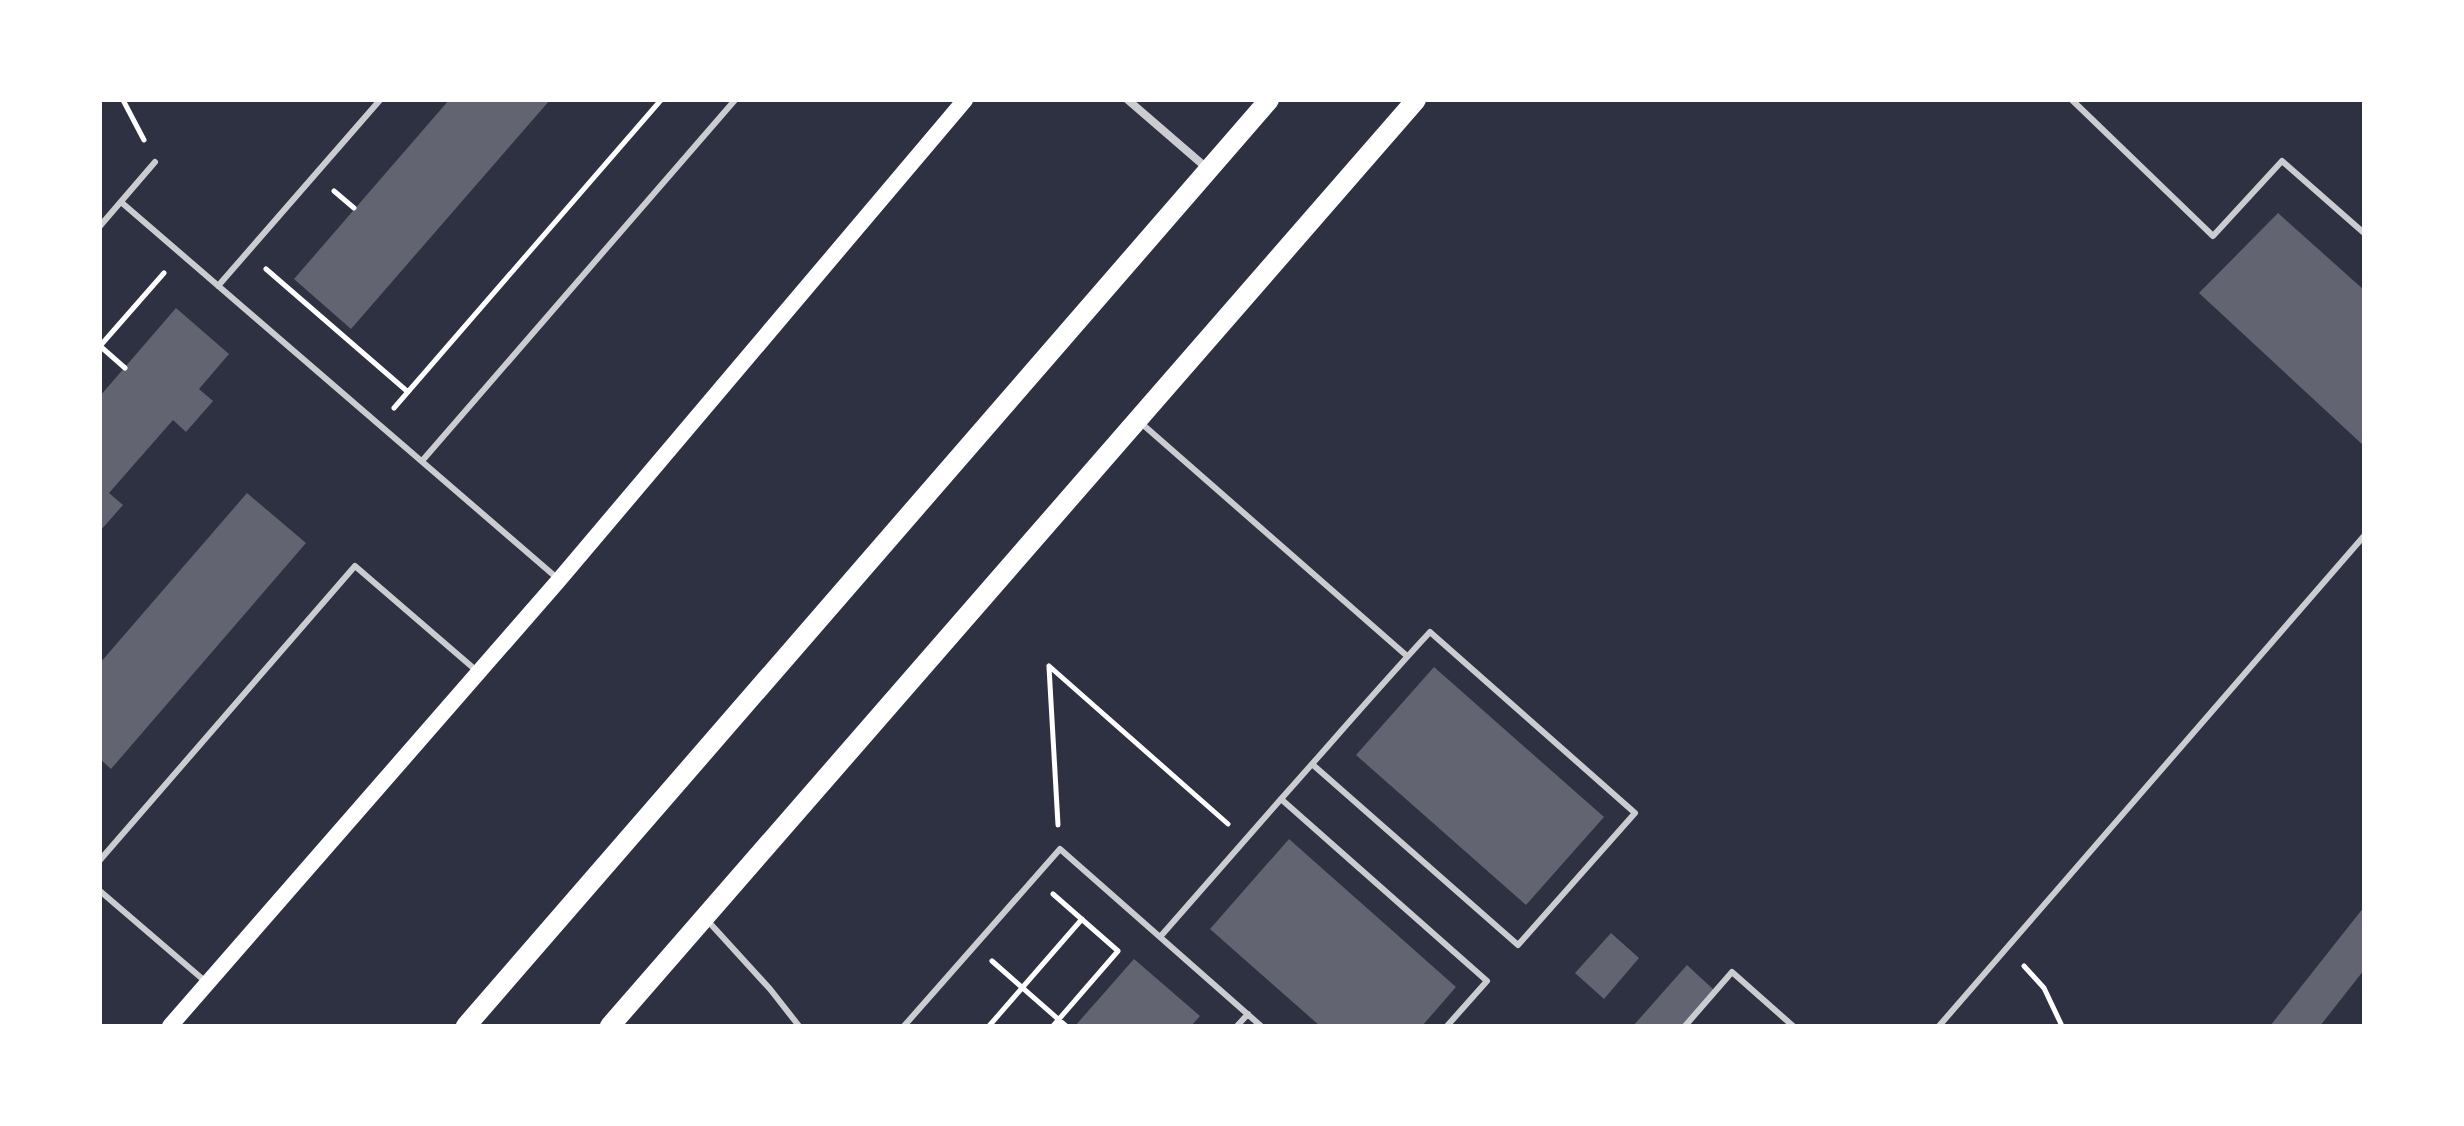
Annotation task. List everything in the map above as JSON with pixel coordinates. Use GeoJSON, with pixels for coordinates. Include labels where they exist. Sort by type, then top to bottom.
{"type":"FeatureCollection","features":[{"type":"Feature","properties":{"kind":"main road"},"geometry":{"type":"LineString","coordinates":[[170,1026],[559,580],[965,100]]}},
{"type":"Feature","properties":{"kind":"main road"},"geometry":{"type":"LineString","coordinates":[[466,1026],[1269,100]]}},
{"type":"Feature","properties":{"kind":"main road"},"geometry":{"type":"LineString","coordinates":[[610,1026],[1416,100]]}},
{"type":"Feature","properties":{"kind":"street"},"geometry":{"type":"LineString","coordinates":[[1128,100],[1209,170]]}},
{"type":"Feature","properties":{"kind":"lane"},"geometry":{"type":"LineString","coordinates":[[218,286],[380,100]]}},
{"type":"Feature","properties":{"kind":"lane"},"geometry":{"type":"LineString","coordinates":[[422,461],[735,100]]}},
{"type":"Feature","properties":{"kind":"lane"},"geometry":{"type":"LineString","coordinates":[[2072,100],[2213,236],[2282,161],[2364,233]]}},
{"type":"Feature","properties":{"kind":"lane"},"geometry":{"type":"LineString","coordinates":[[100,226],[155,162]]}},
{"type":"Feature","properties":{"kind":"lane"},"geometry":{"type":"LineString","coordinates":[[121,202],[559,580]]}},
{"type":"Feature","properties":{"kind":"lane"},"geometry":{"type":"LineString","coordinates":[[1139,420],[1407,656]]}},
{"type":"Feature","properties":{"kind":"lane"},"geometry":{"type":"LineString","coordinates":[[1939,1026],[2364,536]]}},
{"type":"Feature","properties":{"kind":"lane"},"geometry":{"type":"LineString","coordinates":[[100,860],[355,566],[478,672]]}},
{"type":"Feature","properties":{"kind":"lane"},"geometry":{"type":"LineString","coordinates":[[1160,937],[1281,799],[1407,656],[1430,632],[1635,813],[1518,945],[1312,764]]}},
{"type":"Feature","properties":{"kind":"lane"},"geometry":{"type":"LineString","coordinates":[[1281,799],[1487,981],[1447,1026]]}},
{"type":"Feature","properties":{"kind":"lane"},"geometry":{"type":"LineString","coordinates":[[904,1026],[1060,849],[1261,1026]]}},
{"type":"Feature","properties":{"kind":"lane"},"geometry":{"type":"LineString","coordinates":[[100,891],[207,983]]}},
{"type":"Feature","properties":{"kind":"lane"},"geometry":{"type":"LineString","coordinates":[[705,917],[799,1026]]}},
{"type":"Feature","properties":{"kind":"lane"},"geometry":{"type":"LineString","coordinates":[[1685,1026],[1732,972],[1793,1026]]}},
{"type":"Feature","properties":{"kind":"lane"},"geometry":{"type":"LineString","coordinates":[[1237,1026],[1248,1014]]}},
{"type":"Feature","properties":{"kind":"path"},"geometry":{"type":"LineString","coordinates":[[123,100],[155,162]]}},
{"type":"Feature","properties":{"kind":"path"},"geometry":{"type":"LineString","coordinates":[[379,424],[661,100]]}},
{"type":"Feature","properties":{"kind":"path"},"geometry":{"type":"LineString","coordinates":[[247,253],[408,392]]}},
{"type":"Feature","properties":{"kind":"path"},"geometry":{"type":"LineString","coordinates":[[125,368],[100,346],[164,273]]}},
{"type":"Feature","properties":{"kind":"path"},"geometry":{"type":"LineString","coordinates":[[1060,849],[1049,666],[1246,839]]}},
{"type":"Feature","properties":{"kind":"path"},"geometry":{"type":"LineString","coordinates":[[1035,878],[1118,951],[1053,1026]]}},
{"type":"Feature","properties":{"kind":"path"},"geometry":{"type":"LineString","coordinates":[[989,1026],[1082,919]]}},
{"type":"Feature","properties":{"kind":"path"},"geometry":{"type":"LineString","coordinates":[[975,945],[1066,1026]]}},
{"type":"Feature","properties":{"kind":"path"},"geometry":{"type":"LineString","coordinates":[[2008,947],[2044,988],[2062,1026]]}},
{"type":"Feature","properties":{"kind":"building"},"geometry":{"type":"Polygon","coordinates":[[[449,100],[550,100],[351,329],[294,279],[449,100]]]}},
{"type":"Feature","properties":{"kind":"building"},"geometry":{"type":"Polygon","coordinates":[[[2278,213],[2364,290],[2364,446],[2199,293],[2278,213]]]}},
{"type":"Feature","properties":{"kind":"building"},"geometry":{"type":"Polygon","coordinates":[[[176,308],[229,354],[199,389],[213,401],[186,432],[173,420],[109,493],[123,505],[100,531],[100,396],[176,308]]]}},
{"type":"Feature","properties":{"kind":"building"},"geometry":{"type":"Polygon","coordinates":[[[247,493],[306,543],[111,769],[100,759],[100,663],[247,493]]]}},
{"type":"Feature","properties":{"kind":"building"},"geometry":{"type":"Polygon","coordinates":[[[1434,667],[1604,817],[1526,905],[1356,755],[1434,667]]]}},
{"type":"Feature","properties":{"kind":"building"},"geometry":{"type":"Polygon","coordinates":[[[1289,839],[1456,987],[1422,1026],[1320,1026],[1210,929],[1289,839]]]}},
{"type":"Feature","properties":{"kind":"building"},"geometry":{"type":"Polygon","coordinates":[[[2364,907],[2364,970],[2320,1026],[2270,1026],[2364,907]]]}},
{"type":"Feature","properties":{"kind":"building"},"geometry":{"type":"Polygon","coordinates":[[[1611,933],[1639,958],[1604,999],[1575,973],[1611,933]]]}},
{"type":"Feature","properties":{"kind":"building"},"geometry":{"type":"Polygon","coordinates":[[[1134,959],[1200,1016],[1191,1026],[1075,1026],[1134,959]]]}},
{"type":"Feature","properties":{"kind":"building"},"geometry":{"type":"Polygon","coordinates":[[[1687,965],[1714,990],[1682,1026],[1633,1026],[1687,965]]]}}]}
